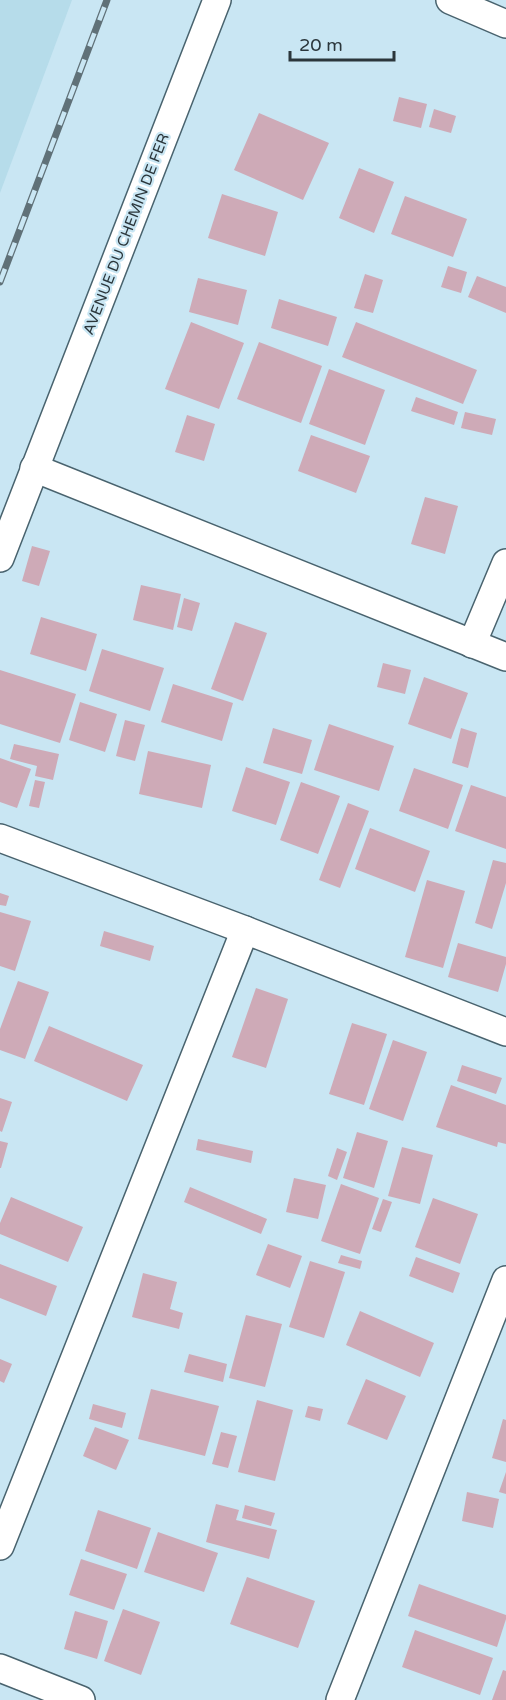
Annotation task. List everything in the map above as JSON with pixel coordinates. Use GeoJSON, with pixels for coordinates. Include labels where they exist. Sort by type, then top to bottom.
{"type":"FeatureCollection","features":[{"type":"Feature","properties":{"kind":"street","name":"AVENUE DU CHEMIN DE FER"},"geometry":{"type":"LineString","coordinates":[[0,558],[217,0]]}},
{"type":"Feature","properties":{"kind":"street"},"geometry":{"type":"LineString","coordinates":[[450,0],[506,24]]}},
{"type":"Feature","properties":{"kind":"street"},"geometry":{"type":"LineString","coordinates":[[34,468],[506,657]]}},
{"type":"Feature","properties":{"kind":"street"},"geometry":{"type":"LineString","coordinates":[[472,644],[506,563]]}},
{"type":"Feature","properties":{"kind":"street"},"geometry":{"type":"LineString","coordinates":[[0,838],[245,930],[506,1032]]}},
{"type":"Feature","properties":{"kind":"street"},"geometry":{"type":"LineString","coordinates":[[0,1546],[245,930]]}},
{"type":"Feature","properties":{"kind":"street"},"geometry":{"type":"LineString","coordinates":[[340,1700],[506,1280]]}},
{"type":"Feature","properties":{"kind":"street"},"geometry":{"type":"LineString","coordinates":[[0,1668],[81,1700]]}},
{"type":"Feature","properties":{"kind":"shaded area"},"geometry":{"type":"Polygon","coordinates":[[[0,0],[72,0],[0,193],[0,0]]]}},
{"type":"Feature","properties":{"kind":"building"},"geometry":{"type":"Polygon","coordinates":[[[399,97],[427,104],[421,128],[393,121],[399,97]]]}},
{"type":"Feature","properties":{"kind":"building"},"geometry":{"type":"Polygon","coordinates":[[[434,109],[456,116],[451,133],[429,127],[434,109]]]}},
{"type":"Feature","properties":{"kind":"building"},"geometry":{"type":"Polygon","coordinates":[[[259,113],[329,143],[303,200],[234,170],[259,113]]]}},
{"type":"Feature","properties":{"kind":"building"},"geometry":{"type":"Polygon","coordinates":[[[359,168],[394,182],[374,233],[339,218],[359,168]]]}},
{"type":"Feature","properties":{"kind":"building"},"geometry":{"type":"Polygon","coordinates":[[[222,194],[278,212],[265,256],[208,238],[222,194]]]}},
{"type":"Feature","properties":{"kind":"building"},"geometry":{"type":"Polygon","coordinates":[[[405,196],[467,219],[453,257],[391,234],[405,196]]]}},
{"type":"Feature","properties":{"kind":"building"},"geometry":{"type":"Polygon","coordinates":[[[448,266],[467,272],[461,293],[441,287],[448,266]]]}},
{"type":"Feature","properties":{"kind":"building"},"geometry":{"type":"Polygon","coordinates":[[[365,274],[383,280],[373,313],[354,308],[365,274]]]}},
{"type":"Feature","properties":{"kind":"building"},"geometry":{"type":"Polygon","coordinates":[[[477,276],[506,287],[506,313],[468,297],[477,276]]]}},
{"type":"Feature","properties":{"kind":"building"},"geometry":{"type":"Polygon","coordinates":[[[198,278],[247,290],[238,325],[189,312],[198,278]]]}},
{"type":"Feature","properties":{"kind":"building"},"geometry":{"type":"Polygon","coordinates":[[[279,299],[337,317],[328,346],[271,328],[279,299]]]}},
{"type":"Feature","properties":{"kind":"building"},"geometry":{"type":"Polygon","coordinates":[[[191,322],[244,343],[219,409],[165,389],[191,322]]]}},
{"type":"Feature","properties":{"kind":"building"},"geometry":{"type":"Polygon","coordinates":[[[356,322],[477,370],[463,404],[342,357],[356,322]]]}},
{"type":"Feature","properties":{"kind":"building"},"geometry":{"type":"Polygon","coordinates":[[[259,342],[322,366],[301,423],[237,399],[259,342]]]}},
{"type":"Feature","properties":{"kind":"building"},"geometry":{"type":"Polygon","coordinates":[[[329,369],[385,390],[365,445],[309,424],[329,369]]]}},
{"type":"Feature","properties":{"kind":"building"},"geometry":{"type":"Polygon","coordinates":[[[416,397],[458,412],[454,425],[411,411],[416,397]]]}},
{"type":"Feature","properties":{"kind":"building"},"geometry":{"type":"Polygon","coordinates":[[[465,412],[496,419],[492,435],[461,428],[465,412]]]}},
{"type":"Feature","properties":{"kind":"building"},"geometry":{"type":"Polygon","coordinates":[[[187,415],[215,424],[204,461],[175,452],[187,415]]]}},
{"type":"Feature","properties":{"kind":"building"},"geometry":{"type":"Polygon","coordinates":[[[311,435],[370,456],[356,493],[298,471],[311,435]]]}},
{"type":"Feature","properties":{"kind":"building"},"geometry":{"type":"Polygon","coordinates":[[[425,497],[458,506],[445,554],[411,544],[425,497]]]}},
{"type":"Feature","properties":{"kind":"building"},"geometry":{"type":"Polygon","coordinates":[[[32,546],[50,551],[39,586],[22,581],[32,546]]]}},
{"type":"Feature","properties":{"kind":"building"},"geometry":{"type":"Polygon","coordinates":[[[141,585],[181,594],[173,630],[133,620],[141,585]]]}},
{"type":"Feature","properties":{"kind":"building"},"geometry":{"type":"Polygon","coordinates":[[[184,598],[200,603],[192,631],[177,627],[184,598]]]}},
{"type":"Feature","properties":{"kind":"building"},"geometry":{"type":"Polygon","coordinates":[[[41,617],[97,634],[86,671],[30,654],[41,617]]]}},
{"type":"Feature","properties":{"kind":"building"},"geometry":{"type":"Polygon","coordinates":[[[235,622],[267,633],[243,701],[211,689],[235,622]]]}},
{"type":"Feature","properties":{"kind":"building"},"geometry":{"type":"Polygon","coordinates":[[[102,649],[164,668],[150,711],[89,691],[102,649]]]}},
{"type":"Feature","properties":{"kind":"building"},"geometry":{"type":"Polygon","coordinates":[[[383,663],[411,670],[405,694],[377,687],[383,663]]]}},
{"type":"Feature","properties":{"kind":"building"},"geometry":{"type":"Polygon","coordinates":[[[0,670],[76,694],[60,743],[0,724],[0,670]]]}},
{"type":"Feature","properties":{"kind":"building"},"geometry":{"type":"Polygon","coordinates":[[[424,677],[468,693],[451,739],[408,724],[424,677]]]}},
{"type":"Feature","properties":{"kind":"building"},"geometry":{"type":"Polygon","coordinates":[[[173,684],[233,703],[222,741],[161,722],[173,684]]]}},
{"type":"Feature","properties":{"kind":"building"},"geometry":{"type":"Polygon","coordinates":[[[80,702],[117,714],[105,752],[69,740],[80,702]]]}},
{"type":"Feature","properties":{"kind":"building"},"geometry":{"type":"Polygon","coordinates":[[[125,720],[145,725],[135,761],[116,756],[125,720]]]}},
{"type":"Feature","properties":{"kind":"building"},"geometry":{"type":"Polygon","coordinates":[[[329,724],[394,746],[379,791],[314,770],[329,724]]]}},
{"type":"Feature","properties":{"kind":"building"},"geometry":{"type":"Polygon","coordinates":[[[273,728],[312,740],[302,774],[263,763],[273,728]]]}},
{"type":"Feature","properties":{"kind":"building"},"geometry":{"type":"Polygon","coordinates":[[[461,728],[477,733],[468,768],[452,763],[461,728]]]}},
{"type":"Feature","properties":{"kind":"building"},"geometry":{"type":"Polygon","coordinates":[[[14,744],[59,754],[53,780],[35,776],[37,766],[10,759],[14,744]]]}},
{"type":"Feature","properties":{"kind":"building"},"geometry":{"type":"Polygon","coordinates":[[[148,751],[211,765],[202,808],[139,794],[148,751]]]}},
{"type":"Feature","properties":{"kind":"building"},"geometry":{"type":"Polygon","coordinates":[[[0,758],[31,769],[17,808],[0,802],[0,758]]]}},
{"type":"Feature","properties":{"kind":"building"},"geometry":{"type":"Polygon","coordinates":[[[246,767],[290,782],[276,825],[232,811],[246,767]]]}},
{"type":"Feature","properties":{"kind":"building"},"geometry":{"type":"Polygon","coordinates":[[[414,768],[463,785],[448,829],[399,811],[414,768]]]}},
{"type":"Feature","properties":{"kind":"building"},"geometry":{"type":"Polygon","coordinates":[[[35,780],[45,782],[39,808],[29,806],[35,780]]]}},
{"type":"Feature","properties":{"kind":"building"},"geometry":{"type":"Polygon","coordinates":[[[301,782],[340,796],[318,854],[280,840],[301,782]]]}},
{"type":"Feature","properties":{"kind":"building"},"geometry":{"type":"Polygon","coordinates":[[[471,785],[506,797],[506,849],[455,831],[471,785]]]}},
{"type":"Feature","properties":{"kind":"building"},"geometry":{"type":"Polygon","coordinates":[[[348,803],[369,811],[340,888],[319,880],[348,803]]]}},
{"type":"Feature","properties":{"kind":"building"},"geometry":{"type":"Polygon","coordinates":[[[370,828],[430,851],[415,892],[355,869],[370,828]]]}},
{"type":"Feature","properties":{"kind":"building"},"geometry":{"type":"Polygon","coordinates":[[[493,860],[506,863],[506,883],[492,929],[475,923],[493,860]]]}},
{"type":"Feature","properties":{"kind":"building"},"geometry":{"type":"Polygon","coordinates":[[[427,880],[465,891],[443,968],[405,957],[427,880]]]}},
{"type":"Feature","properties":{"kind":"building"},"geometry":{"type":"Polygon","coordinates":[[[0,893],[9,896],[6,906],[0,905],[0,893]]]}},
{"type":"Feature","properties":{"kind":"building"},"geometry":{"type":"Polygon","coordinates":[[[0,912],[31,921],[15,971],[0,966],[0,912]]]}},
{"type":"Feature","properties":{"kind":"building"},"geometry":{"type":"Polygon","coordinates":[[[104,931],[154,946],[150,961],[100,946],[104,931]]]}},
{"type":"Feature","properties":{"kind":"building"},"geometry":{"type":"Polygon","coordinates":[[[458,943],[506,957],[498,992],[448,977],[458,943]]]}},
{"type":"Feature","properties":{"kind":"building"},"geometry":{"type":"Polygon","coordinates":[[[18,981],[49,992],[25,1059],[0,1050],[0,1029],[18,981]]]}},
{"type":"Feature","properties":{"kind":"building"},"geometry":{"type":"Polygon","coordinates":[[[256,988],[288,999],[266,1068],[232,1057],[256,988]]]}},
{"type":"Feature","properties":{"kind":"building"},"geometry":{"type":"Polygon","coordinates":[[[352,1023],[387,1034],[364,1105],[329,1094],[352,1023]]]}},
{"type":"Feature","properties":{"kind":"building"},"geometry":{"type":"Polygon","coordinates":[[[49,1026],[143,1065],[127,1101],[34,1061],[49,1026]]]}},
{"type":"Feature","properties":{"kind":"building"},"geometry":{"type":"Polygon","coordinates":[[[393,1040],[427,1052],[403,1121],[369,1109],[393,1040]]]}},
{"type":"Feature","properties":{"kind":"building"},"geometry":{"type":"Polygon","coordinates":[[[462,1065],[502,1078],[496,1094],[457,1081],[462,1065]]]}},
{"type":"Feature","properties":{"kind":"building"},"geometry":{"type":"Polygon","coordinates":[[[451,1085],[506,1105],[506,1144],[498,1142],[497,1147],[436,1127],[451,1085]]]}},
{"type":"Feature","properties":{"kind":"building"},"geometry":{"type":"Polygon","coordinates":[[[0,1098],[12,1102],[2,1132],[0,1131],[0,1098]]]}},
{"type":"Feature","properties":{"kind":"building"},"geometry":{"type":"Polygon","coordinates":[[[357,1132],[388,1141],[374,1188],[343,1178],[357,1132]]]}},
{"type":"Feature","properties":{"kind":"building"},"geometry":{"type":"Polygon","coordinates":[[[198,1139],[253,1151],[251,1163],[196,1150],[198,1139]]]}},
{"type":"Feature","properties":{"kind":"building"},"geometry":{"type":"Polygon","coordinates":[[[0,1141],[8,1143],[1,1168],[0,1168],[0,1141]]]}},
{"type":"Feature","properties":{"kind":"building"},"geometry":{"type":"Polygon","coordinates":[[[402,1147],[433,1155],[420,1204],[388,1196],[402,1147]]]}},
{"type":"Feature","properties":{"kind":"building"},"geometry":{"type":"Polygon","coordinates":[[[337,1148],[347,1152],[337,1180],[328,1176],[337,1148]]]}},
{"type":"Feature","properties":{"kind":"building"},"geometry":{"type":"Polygon","coordinates":[[[294,1178],[326,1185],[318,1219],[286,1212],[294,1178]]]}},
{"type":"Feature","properties":{"kind":"building"},"geometry":{"type":"Polygon","coordinates":[[[341,1184],[379,1198],[360,1254],[321,1241],[341,1184]]]}},
{"type":"Feature","properties":{"kind":"building"},"geometry":{"type":"Polygon","coordinates":[[[190,1187],[267,1219],[261,1234],[184,1202],[190,1187]]]}},
{"type":"Feature","properties":{"kind":"building"},"geometry":{"type":"Polygon","coordinates":[[[11,1197],[83,1227],[68,1262],[0,1234],[0,1223],[11,1197]]]}},
{"type":"Feature","properties":{"kind":"building"},"geometry":{"type":"Polygon","coordinates":[[[433,1198],[478,1214],[460,1264],[415,1247],[433,1198]]]}},
{"type":"Feature","properties":{"kind":"building"},"geometry":{"type":"Polygon","coordinates":[[[383,1199],[392,1202],[381,1232],[372,1229],[383,1199]]]}},
{"type":"Feature","properties":{"kind":"building"},"geometry":{"type":"Polygon","coordinates":[[[268,1244],[302,1256],[290,1288],[256,1275],[268,1244]]]}},
{"type":"Feature","properties":{"kind":"building"},"geometry":{"type":"Polygon","coordinates":[[[341,1255],[362,1261],[360,1269],[338,1263],[341,1255]]]}},
{"type":"Feature","properties":{"kind":"building"},"geometry":{"type":"Polygon","coordinates":[[[416,1257],[460,1273],[453,1293],[409,1276],[416,1257]]]}},
{"type":"Feature","properties":{"kind":"building"},"geometry":{"type":"Polygon","coordinates":[[[310,1261],[345,1272],[324,1338],[289,1327],[310,1261]]]}},
{"type":"Feature","properties":{"kind":"building"},"geometry":{"type":"Polygon","coordinates":[[[0,1264],[57,1286],[46,1316],[0,1298],[0,1264]]]}},
{"type":"Feature","properties":{"kind":"building"},"geometry":{"type":"Polygon","coordinates":[[[143,1273],[177,1282],[170,1309],[183,1313],[179,1329],[132,1317],[143,1273]]]}},
{"type":"Feature","properties":{"kind":"building"},"geometry":{"type":"Polygon","coordinates":[[[360,1311],[434,1343],[420,1377],[346,1345],[360,1311]]]}},
{"type":"Feature","properties":{"kind":"building"},"geometry":{"type":"Polygon","coordinates":[[[246,1315],[282,1324],[265,1387],[229,1378],[246,1315]]]}},
{"type":"Feature","properties":{"kind":"building"},"geometry":{"type":"Polygon","coordinates":[[[189,1354],[227,1364],[223,1382],[184,1372],[189,1354]]]}},
{"type":"Feature","properties":{"kind":"building"},"geometry":{"type":"Polygon","coordinates":[[[0,1359],[12,1364],[4,1383],[0,1381],[0,1359]]]}},
{"type":"Feature","properties":{"kind":"building"},"geometry":{"type":"Polygon","coordinates":[[[366,1379],[406,1396],[387,1440],[347,1424],[366,1379]]]}},
{"type":"Feature","properties":{"kind":"building"},"geometry":{"type":"Polygon","coordinates":[[[151,1389],[219,1406],[205,1456],[138,1439],[151,1389]]]}},
{"type":"Feature","properties":{"kind":"building"},"geometry":{"type":"Polygon","coordinates":[[[257,1400],[293,1410],[275,1481],[238,1472],[257,1400]]]}},
{"type":"Feature","properties":{"kind":"building"},"geometry":{"type":"Polygon","coordinates":[[[93,1404],[126,1413],[122,1428],[89,1419],[93,1404]]]}},
{"type":"Feature","properties":{"kind":"building"},"geometry":{"type":"Polygon","coordinates":[[[308,1406],[323,1409],[320,1421],[305,1417],[308,1406]]]}},
{"type":"Feature","properties":{"kind":"building"},"geometry":{"type":"Polygon","coordinates":[[[503,1419],[506,1420],[506,1462],[492,1458],[503,1419]]]}},
{"type":"Feature","properties":{"kind":"building"},"geometry":{"type":"Polygon","coordinates":[[[95,1427],[129,1440],[116,1470],[83,1456],[95,1427]]]}},
{"type":"Feature","properties":{"kind":"building"},"geometry":{"type":"Polygon","coordinates":[[[221,1432],[237,1436],[228,1468],[212,1464],[221,1432]]]}},
{"type":"Feature","properties":{"kind":"building"},"geometry":{"type":"Polygon","coordinates":[[[506,1472],[506,1494],[499,1492],[506,1472]]]}},
{"type":"Feature","properties":{"kind":"building"},"geometry":{"type":"Polygon","coordinates":[[[467,1492],[499,1499],[493,1528],[462,1521],[467,1492]]]}},
{"type":"Feature","properties":{"kind":"building"},"geometry":{"type":"Polygon","coordinates":[[[216,1504],[239,1510],[236,1520],[277,1530],[269,1559],[206,1542],[216,1504]]]}},
{"type":"Feature","properties":{"kind":"building"},"geometry":{"type":"Polygon","coordinates":[[[245,1505],[275,1513],[271,1526],[242,1518],[245,1505]]]}},
{"type":"Feature","properties":{"kind":"building"},"geometry":{"type":"Polygon","coordinates":[[[98,1510],[151,1528],[137,1569],[85,1551],[98,1510]]]}},
{"type":"Feature","properties":{"kind":"building"},"geometry":{"type":"Polygon","coordinates":[[[158,1532],[218,1553],[204,1592],[144,1572],[158,1532]]]}},
{"type":"Feature","properties":{"kind":"building"},"geometry":{"type":"Polygon","coordinates":[[[81,1559],[127,1574],[114,1610],[69,1595],[81,1559]]]}},
{"type":"Feature","properties":{"kind":"building"},"geometry":{"type":"Polygon","coordinates":[[[247,1577],[315,1601],[298,1648],[230,1624],[247,1577]]]}},
{"type":"Feature","properties":{"kind":"building"},"geometry":{"type":"Polygon","coordinates":[[[419,1584],[506,1615],[497,1647],[408,1616],[419,1584]]]}},
{"type":"Feature","properties":{"kind":"building"},"geometry":{"type":"Polygon","coordinates":[[[123,1609],[160,1622],[141,1675],[104,1661],[123,1609]]]}},
{"type":"Feature","properties":{"kind":"building"},"geometry":{"type":"Polygon","coordinates":[[[75,1611],[108,1621],[97,1659],[64,1649],[75,1611]]]}},
{"type":"Feature","properties":{"kind":"building"},"geometry":{"type":"Polygon","coordinates":[[[415,1630],[493,1658],[480,1695],[402,1667],[415,1630]]]}},
{"type":"Feature","properties":{"kind":"building"},"geometry":{"type":"Polygon","coordinates":[[[503,1670],[506,1671],[506,1700],[492,1700],[503,1670]]]}},
{"type":"Feature","properties":{"kind":"railway"},"geometry":{"type":"LineString","coordinates":[[0,282],[107,0]]}}]}
